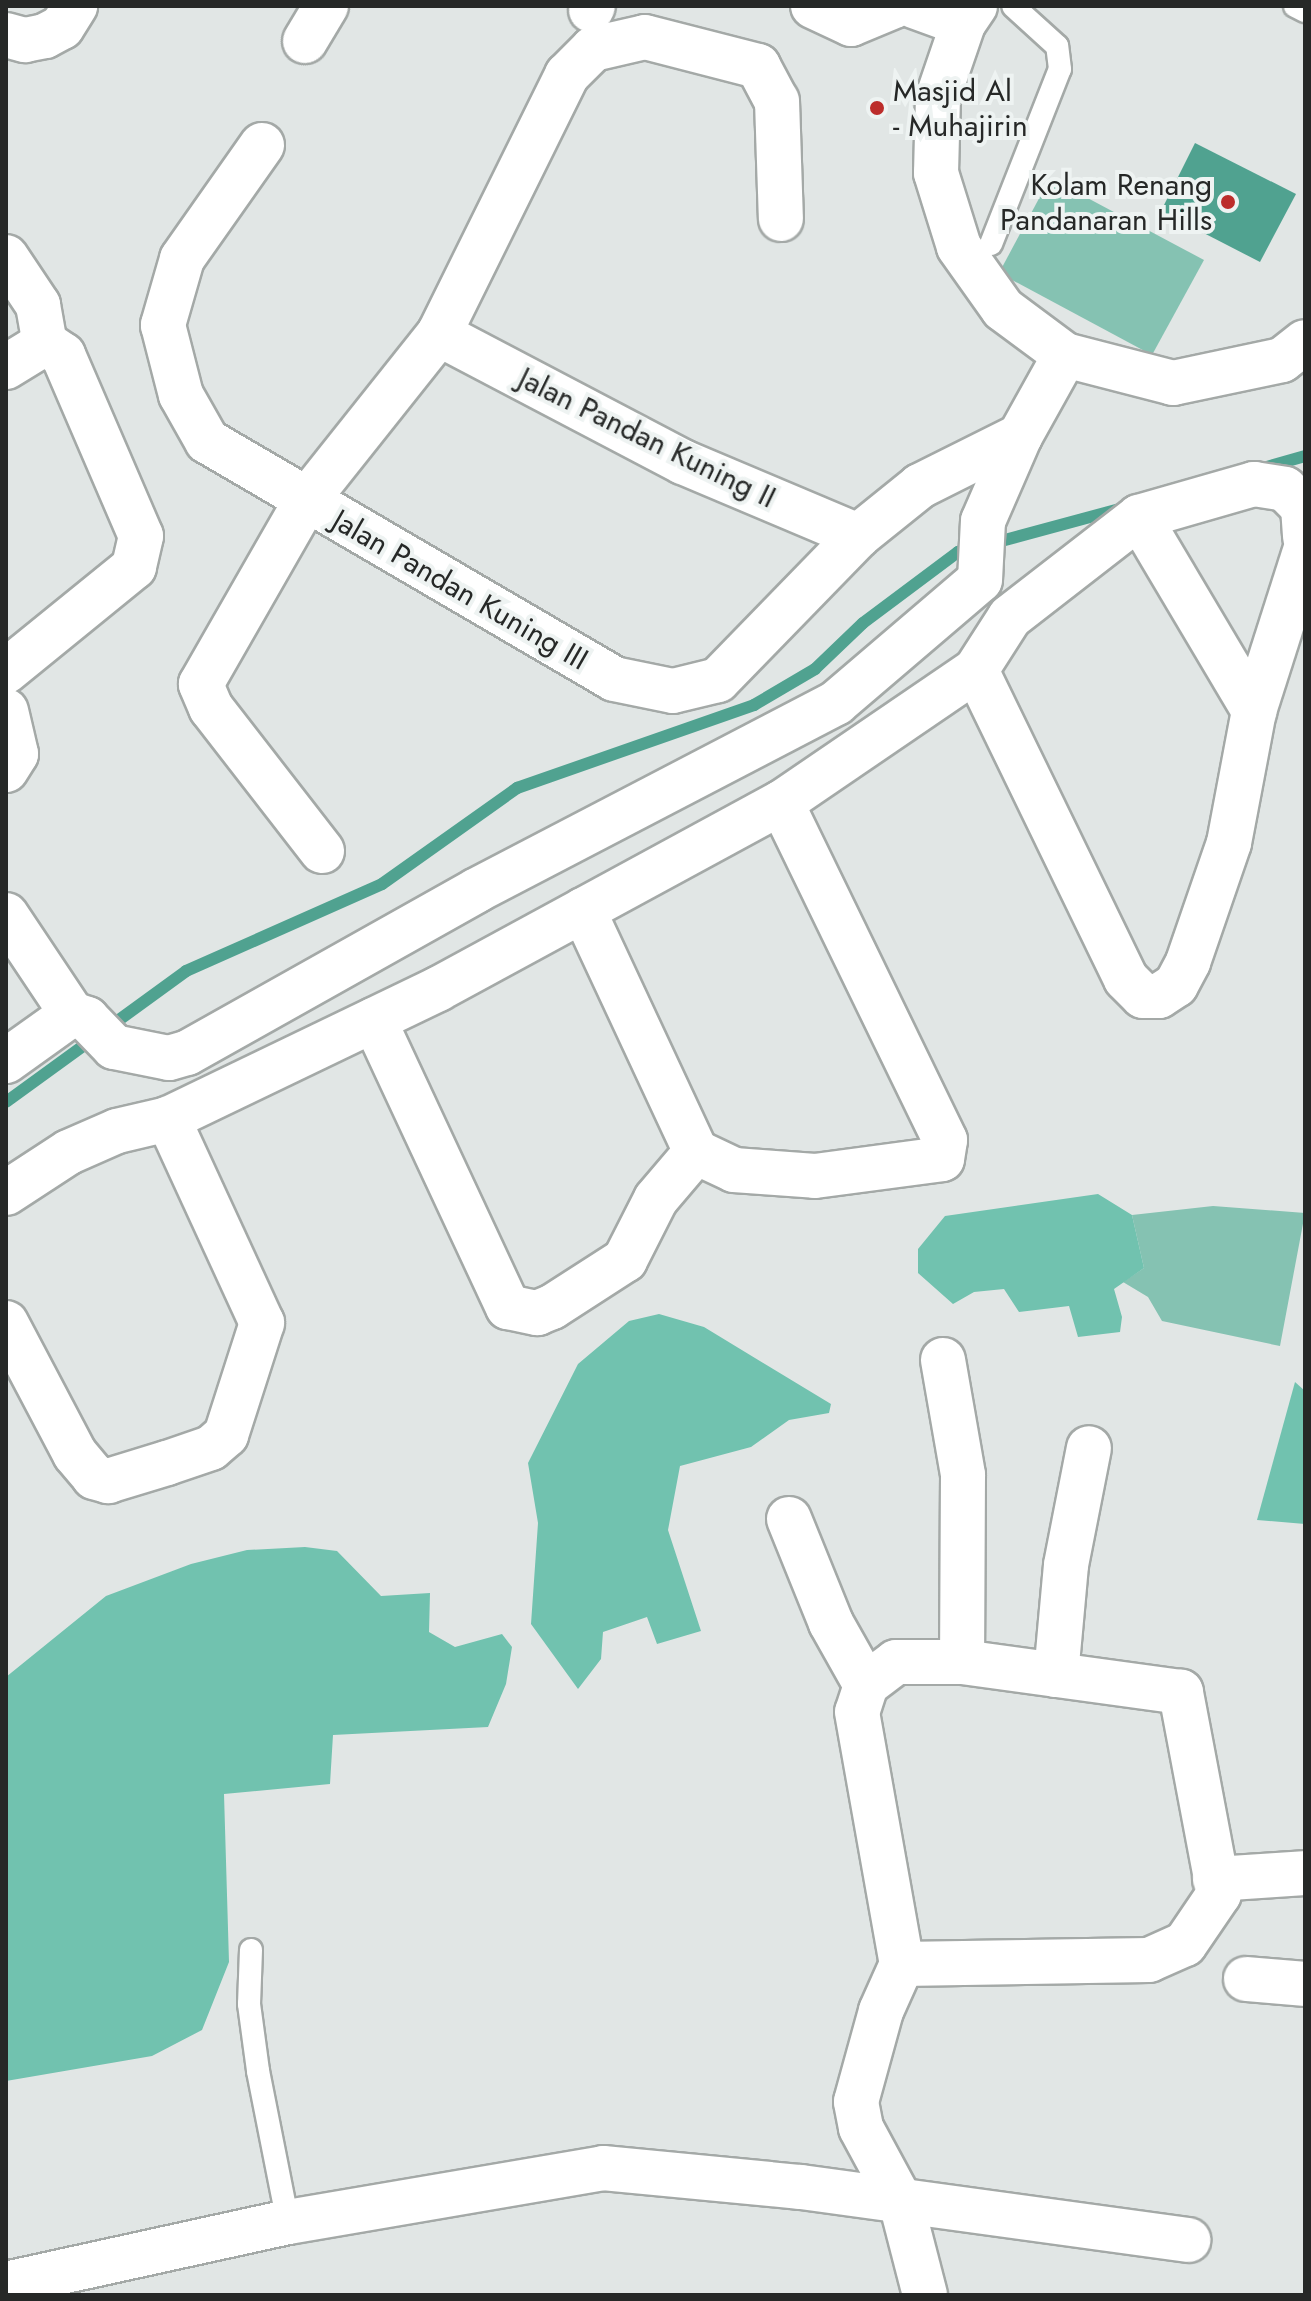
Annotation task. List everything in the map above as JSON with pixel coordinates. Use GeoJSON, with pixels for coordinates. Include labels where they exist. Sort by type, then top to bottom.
{"type":"FeatureCollection","features":[{"type":"Feature","properties":{"kind":"street"},"geometry":{"type":"LineString","coordinates":[[6,35],[25,40],[45,36],[62,27],[75,6]]}},
{"type":"Feature","properties":{"kind":"street"},"geometry":{"type":"LineString","coordinates":[[841,12],[894,6]]}},
{"type":"Feature","properties":{"kind":"street"},"geometry":{"type":"LineString","coordinates":[[914,6],[969,15],[938,97],[937,158],[959,247],[1003,309],[1065,355],[1173,383],[1282,360],[1305,342]]}},
{"type":"Feature","properties":{"kind":"street"},"geometry":{"type":"LineString","coordinates":[[322,851],[211,708],[201,684],[306,501],[439,334],[567,75],[593,49],[645,37],[758,66],[777,101],[781,219]]}},
{"type":"Feature","properties":{"kind":"street","name":"Jalan Pandan Kuning III"},"geometry":{"type":"LineString","coordinates":[[262,145],[182,259],[163,325],[181,395],[207,441],[614,679],[673,691],[718,680],[858,536],[920,486],[1020,436]]}},
{"type":"Feature","properties":{"kind":"street"},"geometry":{"type":"LineString","coordinates":[[6,257],[38,305],[45,343],[63,355],[73,372],[141,536],[140,553],[114,586],[6,671]]}},
{"type":"Feature","properties":{"kind":"street","name":"Jalan Pandan Kuning II"},"geometry":{"type":"LineString","coordinates":[[439,334],[683,462],[858,536]]}},
{"type":"Feature","properties":{"kind":"street"},"geometry":{"type":"LineString","coordinates":[[6,367],[45,343]]}},
{"type":"Feature","properties":{"kind":"street"},"geometry":{"type":"LineString","coordinates":[[6,915],[91,1026],[169,1058],[187,1053],[477,890],[836,703],[980,580],[983,521],[1020,436],[1065,355]]}},
{"type":"Feature","properties":{"kind":"street"},"geometry":{"type":"LineString","coordinates":[[6,1193],[69,1152],[117,1131],[168,1119],[438,989],[781,803],[976,670],[1010,617],[1139,517],[1254,484],[1285,489],[1303,507],[1305,537]]}},
{"type":"Feature","properties":{"kind":"street"},"geometry":{"type":"LineString","coordinates":[[1139,517],[1254,711]]}},
{"type":"Feature","properties":{"kind":"street"},"geometry":{"type":"LineString","coordinates":[[976,670],[1126,979],[1143,996],[1159,996],[1176,985],[1188,962],[1229,843],[1254,711],[1305,551]]}},
{"type":"Feature","properties":{"kind":"street"},"geometry":{"type":"LineString","coordinates":[[6,711],[16,754],[6,770]]}},
{"type":"Feature","properties":{"kind":"street"},"geometry":{"type":"LineString","coordinates":[[583,910],[696,1152],[734,1170],[815,1176],[942,1159],[945,1140],[781,803]]}},
{"type":"Feature","properties":{"kind":"street"},"geometry":{"type":"LineString","coordinates":[[477,890],[510,949]]}},
{"type":"Feature","properties":{"kind":"street"},"geometry":{"type":"LineString","coordinates":[[414,926],[438,989]]}},
{"type":"Feature","properties":{"kind":"street"},"geometry":{"type":"LineString","coordinates":[[374,1020],[508,1307],[537,1313],[552,1307],[625,1260],[656,1199],[696,1152]]}},
{"type":"Feature","properties":{"kind":"street"},"geometry":{"type":"LineString","coordinates":[[6,1061],[91,1026]]}},
{"type":"Feature","properties":{"kind":"street"},"geometry":{"type":"LineString","coordinates":[[6,1323],[75,1454],[94,1477],[108,1481],[167,1463],[211,1448],[226,1435],[262,1323],[168,1119]]}},
{"type":"Feature","properties":{"kind":"street"},"geometry":{"type":"LineString","coordinates":[[943,1360],[963,1475],[962,1662]]}},
{"type":"Feature","properties":{"kind":"street"},"geometry":{"type":"LineString","coordinates":[[1056,1675],[1066,1565],[1089,1448]]}},
{"type":"Feature","properties":{"kind":"street"},"geometry":{"type":"LineString","coordinates":[[789,1519],[831,1623],[866,1685]]}},
{"type":"Feature","properties":{"kind":"street"},"geometry":{"type":"LineString","coordinates":[[902,1964],[1149,1960],[1185,1944],[1219,1894],[1181,1692],[962,1662],[896,1662],[866,1685],[857,1712],[902,1964],[867,2054],[856,2102],[861,2128],[901,2202],[925,2295]]}},
{"type":"Feature","properties":{"kind":"street"},"geometry":{"type":"LineString","coordinates":[[1215,1879],[1305,1873]]}},
{"type":"Feature","properties":{"kind":"street"},"geometry":{"type":"LineString","coordinates":[[1246,1979],[1305,1984]]}},
{"type":"Feature","properties":{"kind":"street"},"geometry":{"type":"LineString","coordinates":[[6,2284],[288,2222],[603,2168],[901,2202],[1188,2240]]}},
{"type":"Feature","properties":{"kind":"lane"},"geometry":{"type":"LineString","coordinates":[[991,244],[1060,69],[1057,46],[1013,6]]}},
{"type":"Feature","properties":{"kind":"lane"},"geometry":{"type":"LineString","coordinates":[[1295,6],[1305,11]]}},
{"type":"Feature","properties":{"kind":"lane"},"geometry":{"type":"LineString","coordinates":[[251,1950],[249,2004],[258,2071],[288,2222]]}},
{"type":"Feature","properties":{"kind":"shaded area","name":"Kolam Renang Pandanaran Hills"},"geometry":{"type":"Polygon","coordinates":[[[1195,143],[1296,194],[1260,262],[1161,211],[1195,143]]]}},
{"type":"Feature","properties":{"kind":"shaded area"},"geometry":{"type":"Polygon","coordinates":[[[1050,178],[1204,260],[1152,355],[999,273],[1050,178]]]}},
{"type":"Feature","properties":{"kind":"shaded area"},"geometry":{"type":"Polygon","coordinates":[[[1098,1194],[1132,1215],[1144,1268],[1114,1289],[1122,1317],[1120,1332],[1078,1337],[1069,1306],[1019,1312],[1004,1289],[974,1292],[953,1304],[918,1273],[918,1249],[945,1216],[1098,1194]]]}},
{"type":"Feature","properties":{"kind":"shaded area"},"geometry":{"type":"Polygon","coordinates":[[[1213,1206],[1305,1213],[1280,1346],[1162,1321],[1148,1297],[1123,1282],[1144,1268],[1132,1215],[1213,1206]]]}},
{"type":"Feature","properties":{"kind":"shaded area"},"geometry":{"type":"Polygon","coordinates":[[[659,1314],[704,1327],[831,1404],[829,1413],[789,1420],[751,1447],[680,1466],[668,1530],[701,1631],[657,1644],[647,1617],[603,1632],[601,1659],[578,1689],[531,1624],[538,1523],[528,1463],[578,1364],[629,1321],[659,1314]]]}},
{"type":"Feature","properties":{"kind":"shaded area"},"geometry":{"type":"Polygon","coordinates":[[[1295,1382],[1305,1391],[1305,1524],[1257,1520],[1295,1382]]]}},
{"type":"Feature","properties":{"kind":"shaded area"},"geometry":{"type":"Polygon","coordinates":[[[305,1547],[337,1551],[381,1596],[430,1593],[429,1632],[455,1647],[502,1634],[512,1647],[506,1684],[488,1727],[333,1735],[330,1784],[224,1794],[229,1962],[202,2030],[152,2056],[6,2081],[6,1677],[106,1596],[191,1564],[247,1550],[305,1547]]]}},
{"type":"Feature","properties":{"kind":"waterway"},"geometry":{"type":"LineString","coordinates":[[1260,469],[1305,456]]}},
{"type":"Feature","properties":{"kind":"waterway"},"geometry":{"type":"LineString","coordinates":[[990,544],[1123,508]]}},
{"type":"Feature","properties":{"kind":"waterway"},"geometry":{"type":"LineString","coordinates":[[6,1102],[186,971],[382,884],[517,788],[754,705],[815,669],[863,623],[958,552],[972,548]]}},
{"type":"Feature","properties":{"kind":"place","name":"Masjid Al - Muhajirin"},"geometry":{"type":"Point","coordinates":[877,108]}},
{"type":"Feature","properties":{"kind":"place","name":"Kolam Renang Pandanaran Hills"},"geometry":{"type":"Point","coordinates":[1228,202]}}]}
